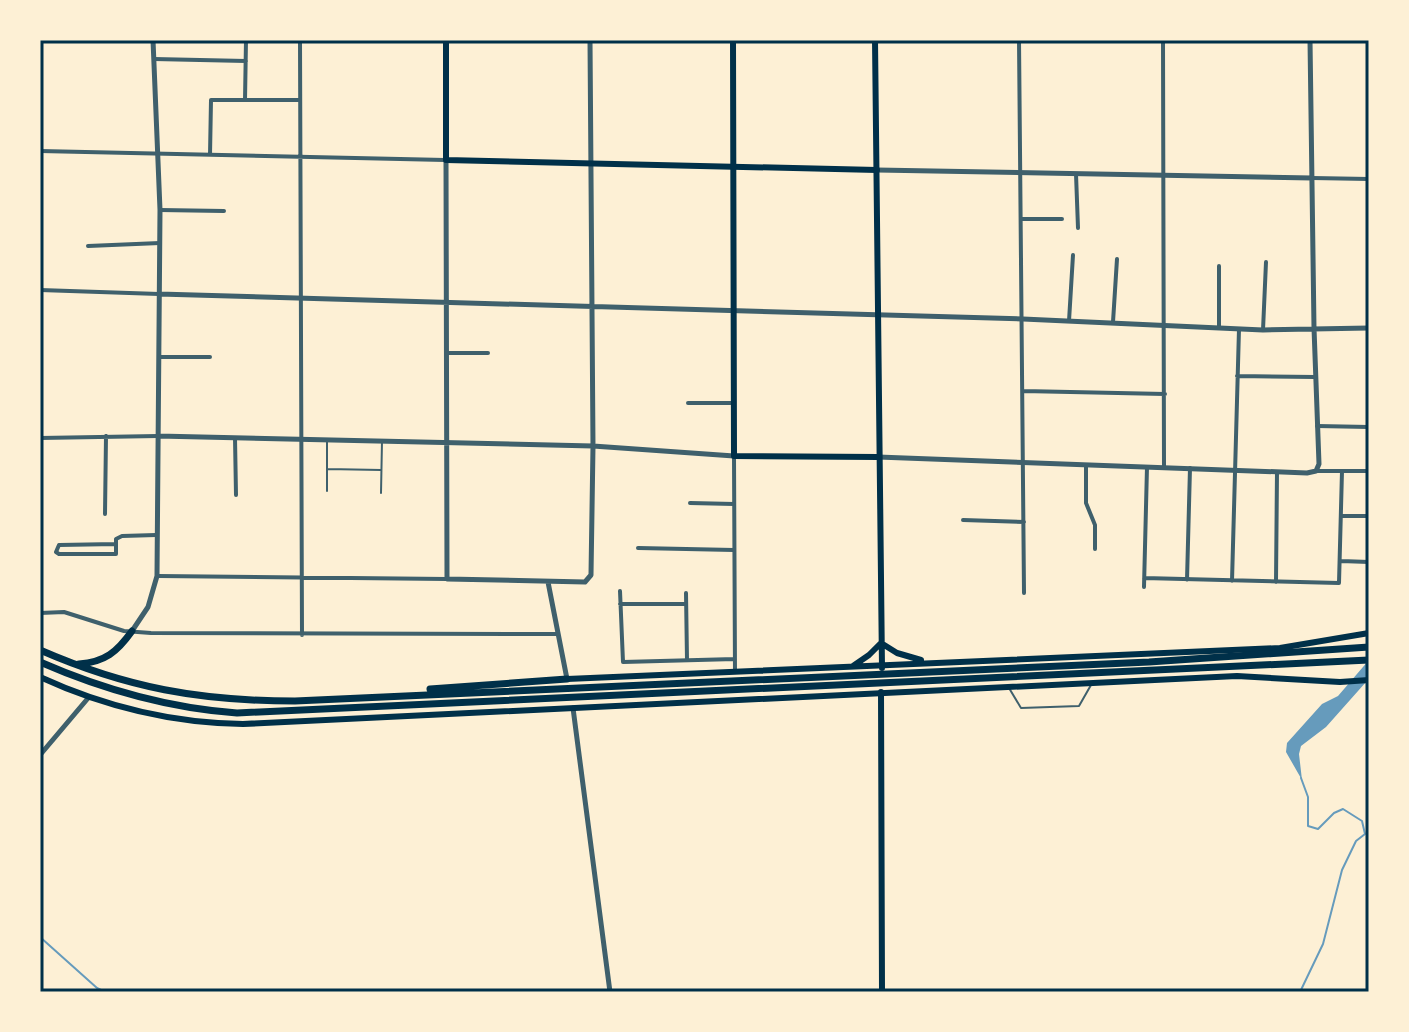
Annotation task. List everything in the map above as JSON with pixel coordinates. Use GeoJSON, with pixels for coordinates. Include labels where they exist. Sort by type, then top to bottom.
{"type":"FeatureCollection","features":[{"type":"Feature","properties":{"kind":"highway"},"geometry":{"type":"LineString","coordinates":[[77,665],[108,658],[132,631]]}},
{"type":"Feature","properties":{"kind":"highway"},"geometry":{"type":"LineString","coordinates":[[40,650],[145,687],[229,699],[305,701],[378,695],[1149,662],[1366,647]]}},
{"type":"Feature","properties":{"kind":"highway"},"geometry":{"type":"LineString","coordinates":[[40,662],[88,682],[148,701],[201,710],[252,713],[1369,660]]}},
{"type":"Feature","properties":{"kind":"highway"},"geometry":{"type":"LineString","coordinates":[[378,695],[468,684],[567,679]]}},
{"type":"Feature","properties":{"kind":"main road"},"geometry":{"type":"LineString","coordinates":[[446,40],[446,160],[877,170]]}},
{"type":"Feature","properties":{"kind":"main road"},"geometry":{"type":"LineString","coordinates":[[733,40],[734,456],[878,457]]}},
{"type":"Feature","properties":{"kind":"main road"},"geometry":{"type":"LineString","coordinates":[[875,40],[882,992]]}},
{"type":"Feature","properties":{"kind":"main road"},"geometry":{"type":"LineString","coordinates":[[567,679],[1280,648],[1369,633]]}},
{"type":"Feature","properties":{"kind":"main road"},"geometry":{"type":"LineString","coordinates":[[881,643],[897,653],[933,663]]}},
{"type":"Feature","properties":{"kind":"main road"},"geometry":{"type":"LineString","coordinates":[[850,667],[881,643]]}},
{"type":"Feature","properties":{"kind":"main road"},"geometry":{"type":"LineString","coordinates":[[40,677],[89,697],[181,719],[224,723],[1237,676],[1340,682],[1369,680]]}},
{"type":"Feature","properties":{"kind":"street"},"geometry":{"type":"LineString","coordinates":[[132,631],[148,607],[157,576],[160,210],[153,40]]}},
{"type":"Feature","properties":{"kind":"street"},"geometry":{"type":"LineString","coordinates":[[245,100],[246,40]]}},
{"type":"Feature","properties":{"kind":"street"},"geometry":{"type":"LineString","coordinates":[[300,40],[302,635]]}},
{"type":"Feature","properties":{"kind":"street"},"geometry":{"type":"LineString","coordinates":[[157,576],[580,583],[588,580],[591,575],[593,446],[590,40]]}},
{"type":"Feature","properties":{"kind":"street"},"geometry":{"type":"LineString","coordinates":[[1019,40],[1024,593]]}},
{"type":"Feature","properties":{"kind":"street"},"geometry":{"type":"LineString","coordinates":[[1163,40],[1164,468]]}},
{"type":"Feature","properties":{"kind":"street"},"geometry":{"type":"LineString","coordinates":[[1310,40],[1319,464],[1316,471]]}},
{"type":"Feature","properties":{"kind":"street"},"geometry":{"type":"LineString","coordinates":[[154,59],[246,61]]}},
{"type":"Feature","properties":{"kind":"street"},"geometry":{"type":"LineString","coordinates":[[210,155],[211,100],[300,100]]}},
{"type":"Feature","properties":{"kind":"street"},"geometry":{"type":"LineString","coordinates":[[40,151],[446,160],[447,579]]}},
{"type":"Feature","properties":{"kind":"street"},"geometry":{"type":"LineString","coordinates":[[877,170],[1369,179]]}},
{"type":"Feature","properties":{"kind":"street"},"geometry":{"type":"LineString","coordinates":[[1076,173],[1078,228]]}},
{"type":"Feature","properties":{"kind":"street"},"geometry":{"type":"LineString","coordinates":[[160,210],[224,211]]}},
{"type":"Feature","properties":{"kind":"street"},"geometry":{"type":"LineString","coordinates":[[1021,219],[1062,219]]}},
{"type":"Feature","properties":{"kind":"street"},"geometry":{"type":"LineString","coordinates":[[88,246],[160,243]]}},
{"type":"Feature","properties":{"kind":"street"},"geometry":{"type":"LineString","coordinates":[[1069,321],[1073,255]]}},
{"type":"Feature","properties":{"kind":"street"},"geometry":{"type":"LineString","coordinates":[[1113,322],[1117,259]]}},
{"type":"Feature","properties":{"kind":"street"},"geometry":{"type":"LineString","coordinates":[[1263,330],[1266,262]]}},
{"type":"Feature","properties":{"kind":"street"},"geometry":{"type":"LineString","coordinates":[[1219,266],[1219,327]]}},
{"type":"Feature","properties":{"kind":"street"},"geometry":{"type":"LineString","coordinates":[[40,290],[1023,319],[1263,330],[1369,328]]}},
{"type":"Feature","properties":{"kind":"street"},"geometry":{"type":"LineString","coordinates":[[1232,581],[1239,329]]}},
{"type":"Feature","properties":{"kind":"street"},"geometry":{"type":"LineString","coordinates":[[448,353],[488,353]]}},
{"type":"Feature","properties":{"kind":"street"},"geometry":{"type":"LineString","coordinates":[[159,357],[210,357]]}},
{"type":"Feature","properties":{"kind":"street"},"geometry":{"type":"LineString","coordinates":[[1237,376],[1315,377]]}},
{"type":"Feature","properties":{"kind":"street"},"geometry":{"type":"LineString","coordinates":[[1023,391],[1165,394]]}},
{"type":"Feature","properties":{"kind":"street"},"geometry":{"type":"LineString","coordinates":[[688,403],[734,403]]}},
{"type":"Feature","properties":{"kind":"street"},"geometry":{"type":"LineString","coordinates":[[1317,426],[1369,427]]}},
{"type":"Feature","properties":{"kind":"street"},"geometry":{"type":"LineString","coordinates":[[105,514],[106,436]]}},
{"type":"Feature","properties":{"kind":"street"},"geometry":{"type":"LineString","coordinates":[[41,438],[158,436],[382,440],[593,446],[734,456],[735,672]]}},
{"type":"Feature","properties":{"kind":"street"},"geometry":{"type":"LineString","coordinates":[[235,437],[236,495]]}},
{"type":"Feature","properties":{"kind":"street"},"geometry":{"type":"LineString","coordinates":[[878,457],[1164,468],[1369,471]]}},
{"type":"Feature","properties":{"kind":"street"},"geometry":{"type":"LineString","coordinates":[[1086,465],[1086,503],[1095,525],[1095,549]]}},
{"type":"Feature","properties":{"kind":"street"},"geometry":{"type":"LineString","coordinates":[[1144,587],[1147,467]]}},
{"type":"Feature","properties":{"kind":"street"},"geometry":{"type":"LineString","coordinates":[[1187,580],[1190,468]]}},
{"type":"Feature","properties":{"kind":"street"},"geometry":{"type":"LineString","coordinates":[[1276,582],[1277,471]]}},
{"type":"Feature","properties":{"kind":"street"},"geometry":{"type":"LineString","coordinates":[[1144,578],[1339,583],[1342,471]]}},
{"type":"Feature","properties":{"kind":"street"},"geometry":{"type":"LineString","coordinates":[[690,503],[734,504]]}},
{"type":"Feature","properties":{"kind":"street"},"geometry":{"type":"LineString","coordinates":[[1341,516],[1369,516]]}},
{"type":"Feature","properties":{"kind":"street"},"geometry":{"type":"LineString","coordinates":[[963,520],[1024,522]]}},
{"type":"Feature","properties":{"kind":"street"},"geometry":{"type":"LineString","coordinates":[[116,544],[59,545],[56,552],[116,554],[116,544],[116,539],[122,536],[156,535]]}},
{"type":"Feature","properties":{"kind":"street"},"geometry":{"type":"LineString","coordinates":[[638,548],[734,550]]}},
{"type":"Feature","properties":{"kind":"street"},"geometry":{"type":"LineString","coordinates":[[1341,561],[1369,562]]}},
{"type":"Feature","properties":{"kind":"street"},"geometry":{"type":"LineString","coordinates":[[548,582],[567,679]]}},
{"type":"Feature","properties":{"kind":"street"},"geometry":{"type":"LineString","coordinates":[[620,591],[623,662],[735,659]]}},
{"type":"Feature","properties":{"kind":"street"},"geometry":{"type":"LineString","coordinates":[[686,593],[687,660]]}},
{"type":"Feature","properties":{"kind":"street"},"geometry":{"type":"LineString","coordinates":[[620,604],[686,604]]}},
{"type":"Feature","properties":{"kind":"street"},"geometry":{"type":"LineString","coordinates":[[40,613],[69,613],[132,631],[302,635],[558,634]]}},
{"type":"Feature","properties":{"kind":"street"},"geometry":{"type":"LineString","coordinates":[[40,755],[89,697]]}},
{"type":"Feature","properties":{"kind":"street"},"geometry":{"type":"LineString","coordinates":[[573,708],[610,992]]}},
{"type":"Feature","properties":{"kind":"lane"},"geometry":{"type":"LineString","coordinates":[[327,439],[327,491]]}},
{"type":"Feature","properties":{"kind":"lane"},"geometry":{"type":"LineString","coordinates":[[381,493],[382,440]]}},
{"type":"Feature","properties":{"kind":"lane"},"geometry":{"type":"LineString","coordinates":[[327,469],[381,470]]}},
{"type":"Feature","properties":{"kind":"lane"},"geometry":{"type":"LineString","coordinates":[[1008,687],[1021,708],[1079,706],[1093,682]]}},
{"type":"Feature","properties":{"kind":"water"},"geometry":{"type":"Polygon","coordinates":[[[1369,660],[1369,678],[1366,682],[1326,727],[1301,746],[1302,780],[1286,752],[1287,743],[1322,704],[1338,696],[1369,660]]]}},
{"type":"Feature","properties":{"kind":"waterway"},"geometry":{"type":"LineString","coordinates":[[1300,992],[1323,944],[1342,870],[1356,841],[1365,834],[1362,821],[1343,809],[1334,813],[1318,829],[1308,826],[1308,797],[1301,778]]}},
{"type":"Feature","properties":{"kind":"waterway"},"geometry":{"type":"LineString","coordinates":[[40,937],[105,992]]}}]}
